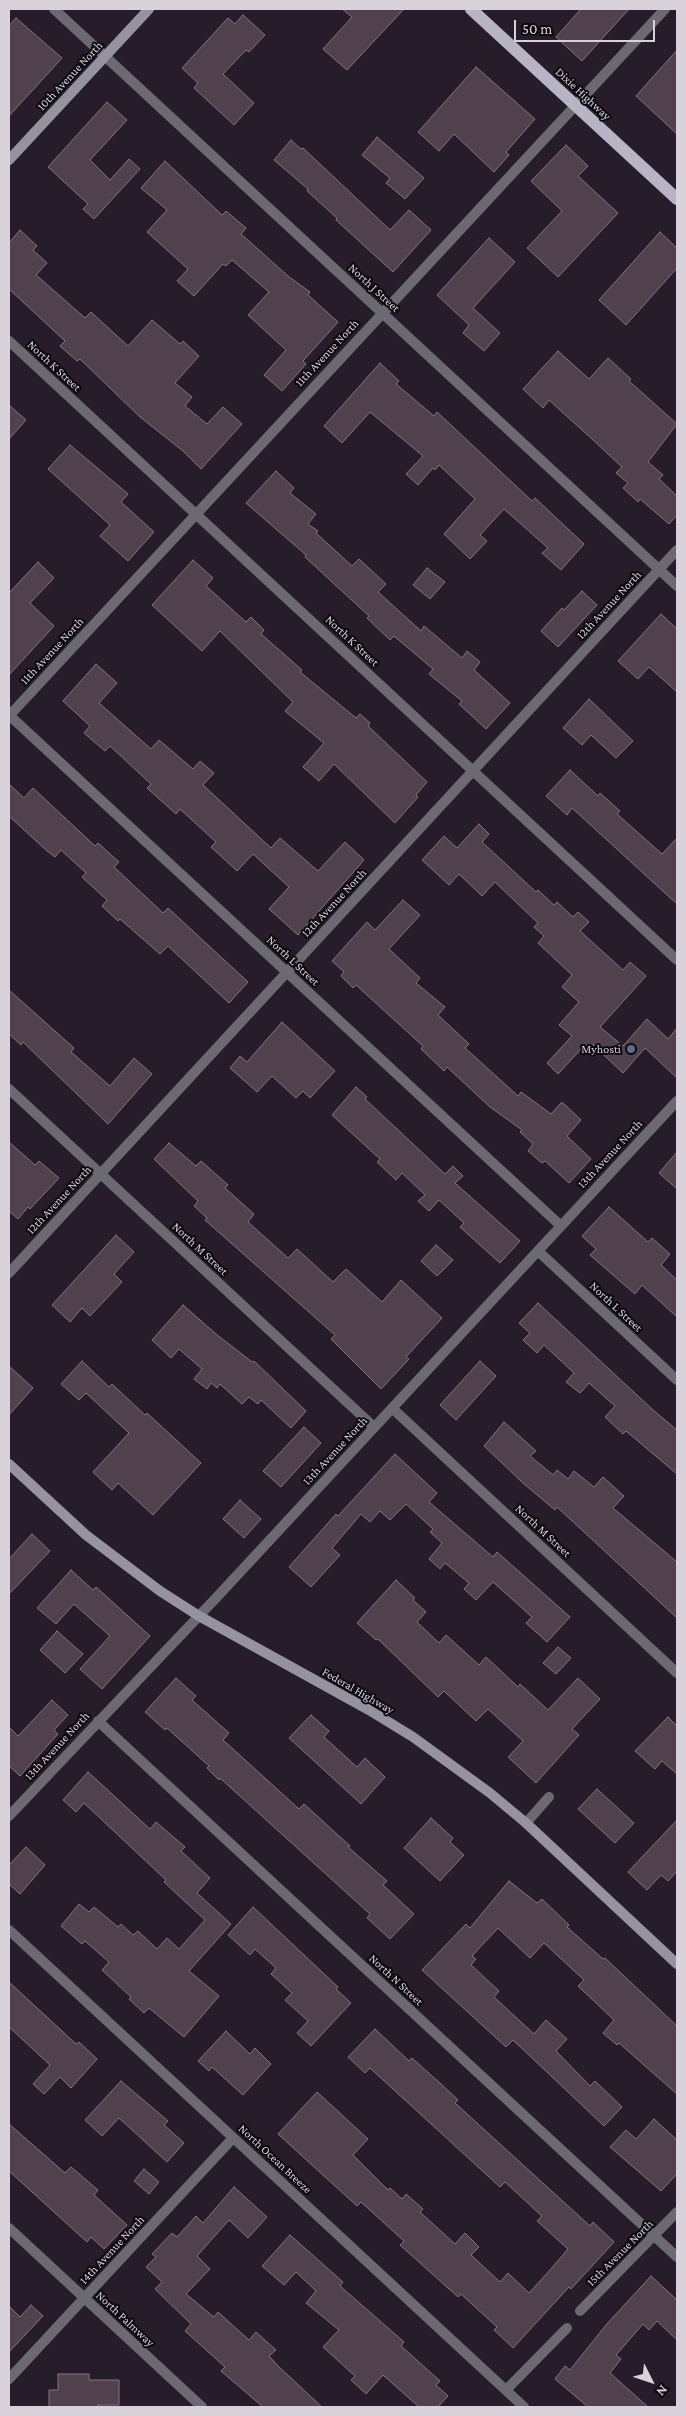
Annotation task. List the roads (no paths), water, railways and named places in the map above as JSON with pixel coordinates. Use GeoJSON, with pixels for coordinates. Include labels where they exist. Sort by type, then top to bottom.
{"type":"FeatureCollection","features":[{"type":"Feature","properties":{"kind":"main road","name":"10th Avenue North"},"geometry":{"type":"LineString","coordinates":[[9,160],[149,9]]}},
{"type":"Feature","properties":{"kind":"main road","name":"Dixie Highway"},"geometry":{"type":"LineString","coordinates":[[471,9],[677,199]]}},
{"type":"Feature","properties":{"kind":"main road","name":"Federal Highway"},"geometry":{"type":"LineString","coordinates":[[9,1464],[92,1540],[160,1591],[199,1616],[370,1710],[413,1737],[490,1792],[526,1823],[677,1964]]}},
{"type":"Feature","properties":{"kind":"street","name":"North J Street"},"geometry":{"type":"LineString","coordinates":[[54,9],[677,586]]}},
{"type":"Feature","properties":{"kind":"street","name":"11th Avenue North"},"geometry":{"type":"LineString","coordinates":[[9,715],[382,312],[577,106],[665,9]]}},
{"type":"Feature","properties":{"kind":"street","name":"North K Street"},"geometry":{"type":"LineString","coordinates":[[9,341],[677,960]]}},
{"type":"Feature","properties":{"kind":"street","name":"12th Avenue North"},"geometry":{"type":"LineString","coordinates":[[9,1273],[677,550]]}},
{"type":"Feature","properties":{"kind":"street","name":"North L Street"},"geometry":{"type":"LineString","coordinates":[[9,715],[561,1226]]}},
{"type":"Feature","properties":{"kind":"street","name":"North M Street"},"geometry":{"type":"LineString","coordinates":[[9,1089],[374,1427]]}},
{"type":"Feature","properties":{"kind":"street","name":"13th Avenue North"},"geometry":{"type":"LineString","coordinates":[[9,1816],[199,1616],[677,1101]]}},
{"type":"Feature","properties":{"kind":"street","name":"North L Street"},"geometry":{"type":"LineString","coordinates":[[538,1251],[677,1380]]}},
{"type":"Feature","properties":{"kind":"street","name":"North M Street"},"geometry":{"type":"LineString","coordinates":[[392,1408],[677,1673]]}},
{"type":"Feature","properties":{"kind":"street","name":"North N Street"},"geometry":{"type":"LineString","coordinates":[[98,1721],[677,2257]]}},
{"type":"Feature","properties":{"kind":"street"},"geometry":{"type":"LineString","coordinates":[[526,1823],[549,1797]]}},
{"type":"Feature","properties":{"kind":"street","name":"North Ocean Breeze"},"geometry":{"type":"LineString","coordinates":[[9,1930],[524,2407]]}},
{"type":"Feature","properties":{"kind":"street","name":"14th Avenue North"},"geometry":{"type":"LineString","coordinates":[[9,2379],[233,2138]]}},
{"type":"Feature","properties":{"kind":"street","name":"15th Avenue North"},"geometry":{"type":"LineString","coordinates":[[580,2311],[677,2212]]}},
{"type":"Feature","properties":{"kind":"street","name":"North Palmway"},"geometry":{"type":"LineString","coordinates":[[9,2228],[202,2407]]}},
{"type":"Feature","properties":{"kind":"street"},"geometry":{"type":"LineString","coordinates":[[506,2390],[567,2328]]}},
{"type":"Feature","properties":{"kind":"place","name":"Myhosti"},"geometry":{"type":"Point","coordinates":[631,1049]}}]}
